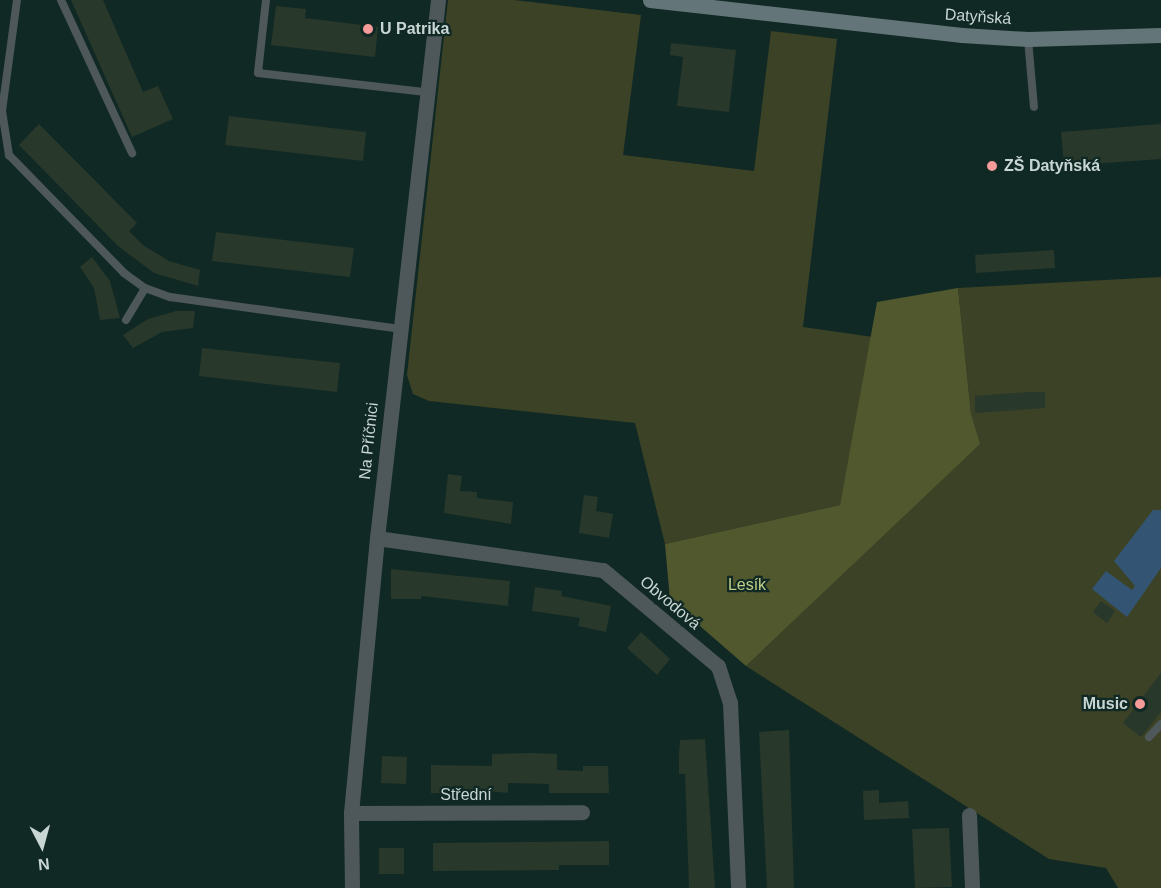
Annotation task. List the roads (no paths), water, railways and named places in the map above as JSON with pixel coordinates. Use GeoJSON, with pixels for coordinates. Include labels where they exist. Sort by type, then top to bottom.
{"type":"FeatureCollection","features":[{"type":"Feature","properties":{"kind":"main road","name":"Datyňská"},"geometry":{"type":"LineString","coordinates":[[650,0],[962,35],[1028,39],[1161,35]]}},
{"type":"Feature","properties":{"kind":"street","name":"Na Příčnici"},"geometry":{"type":"LineString","coordinates":[[352,888],[351,813],[376,538],[438,0]]}},
{"type":"Feature","properties":{"kind":"street","name":"Obvodová"},"geometry":{"type":"LineString","coordinates":[[376,538],[603,570],[718,666],[730,702],[738,888]]}},
{"type":"Feature","properties":{"kind":"street","name":"Střední"},"geometry":{"type":"LineString","coordinates":[[351,813],[582,812]]}},
{"type":"Feature","properties":{"kind":"street"},"geometry":{"type":"LineString","coordinates":[[969,815],[972,888]]}},
{"type":"Feature","properties":{"kind":"lane"},"geometry":{"type":"LineString","coordinates":[[17,0],[2,111],[9,155],[124,273],[146,288],[170,297],[400,329]]}},
{"type":"Feature","properties":{"kind":"lane"},"geometry":{"type":"LineString","coordinates":[[61,0],[132,153]]}},
{"type":"Feature","properties":{"kind":"lane"},"geometry":{"type":"LineString","coordinates":[[266,0],[258,73],[426,92]]}},
{"type":"Feature","properties":{"kind":"lane"},"geometry":{"type":"LineString","coordinates":[[1028,39],[1034,107]]}},
{"type":"Feature","properties":{"kind":"lane"},"geometry":{"type":"LineString","coordinates":[[126,320],[146,288]]}},
{"type":"Feature","properties":{"kind":"lane"},"geometry":{"type":"LineString","coordinates":[[1149,737],[1161,724]]}},
{"type":"Feature","properties":{"kind":"water"},"geometry":{"type":"Polygon","coordinates":[[[1153,510],[1161,510],[1161,568],[1127,617],[1092,589],[1106,571],[1132,590],[1135,586],[1114,561],[1153,510]]]}},
{"type":"Feature","properties":{"kind":"place","name":"U Patrika"},"geometry":{"type":"Point","coordinates":[368,29]}},
{"type":"Feature","properties":{"kind":"place","name":"ZŠ Datyňská"},"geometry":{"type":"Point","coordinates":[992,166]}},
{"type":"Feature","properties":{"kind":"place","name":"Music"},"geometry":{"type":"Point","coordinates":[1140,704]}},
{"type":"Feature","properties":{"kind":"park label","name":"Lesík"},"geometry":{"type":"Point","coordinates":[747,585]}}]}
